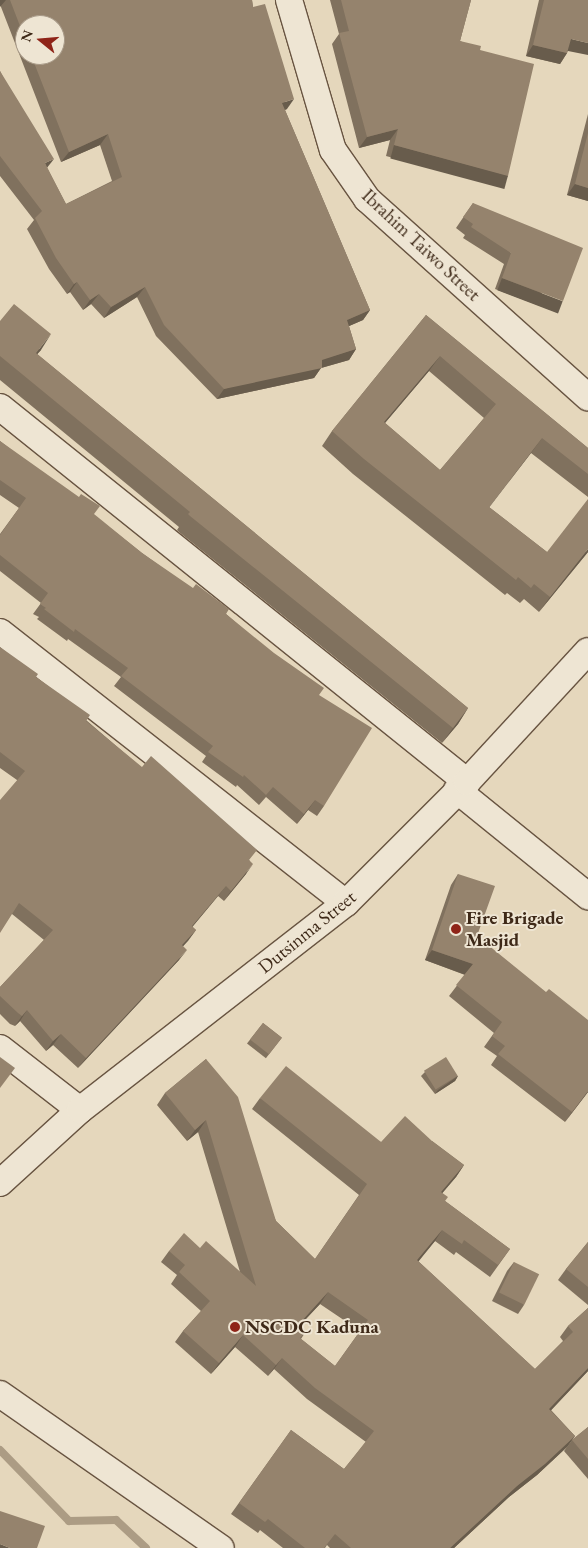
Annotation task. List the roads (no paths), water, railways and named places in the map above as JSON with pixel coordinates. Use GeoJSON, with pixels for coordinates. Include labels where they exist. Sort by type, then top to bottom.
{"type":"FeatureCollection","features":[{"type":"Feature","properties":{"kind":"street","name":"Ibrahim Taiwo Street"},"geometry":{"type":"LineString","coordinates":[[289,0],[333,150],[367,199],[588,397]]}},
{"type":"Feature","properties":{"kind":"street"},"geometry":{"type":"LineString","coordinates":[[0,407],[462,786],[588,896]]}},
{"type":"Feature","properties":{"kind":"street"},"geometry":{"type":"LineString","coordinates":[[0,632],[346,903]]}},
{"type":"Feature","properties":{"kind":"street","name":"Dutsinma Street"},"geometry":{"type":"LineString","coordinates":[[0,1183],[80,1110],[346,903],[462,786],[588,651]]}},
{"type":"Feature","properties":{"kind":"street"},"geometry":{"type":"LineString","coordinates":[[0,1048],[80,1110]]}},
{"type":"Feature","properties":{"kind":"street"},"geometry":{"type":"LineString","coordinates":[[0,1394],[221,1548]]}},
{"type":"Feature","properties":{"kind":"waterway"},"geometry":{"type":"LineString","coordinates":[[0,1450],[69,1521],[116,1520],[146,1548]]}},
{"type":"Feature","properties":{"kind":"place","name":"Fire Brigade Masjid"},"geometry":{"type":"Point","coordinates":[456,929]}},
{"type":"Feature","properties":{"kind":"place","name":"NSCDC Kaduna"},"geometry":{"type":"Point","coordinates":[235,1327]}}]}
